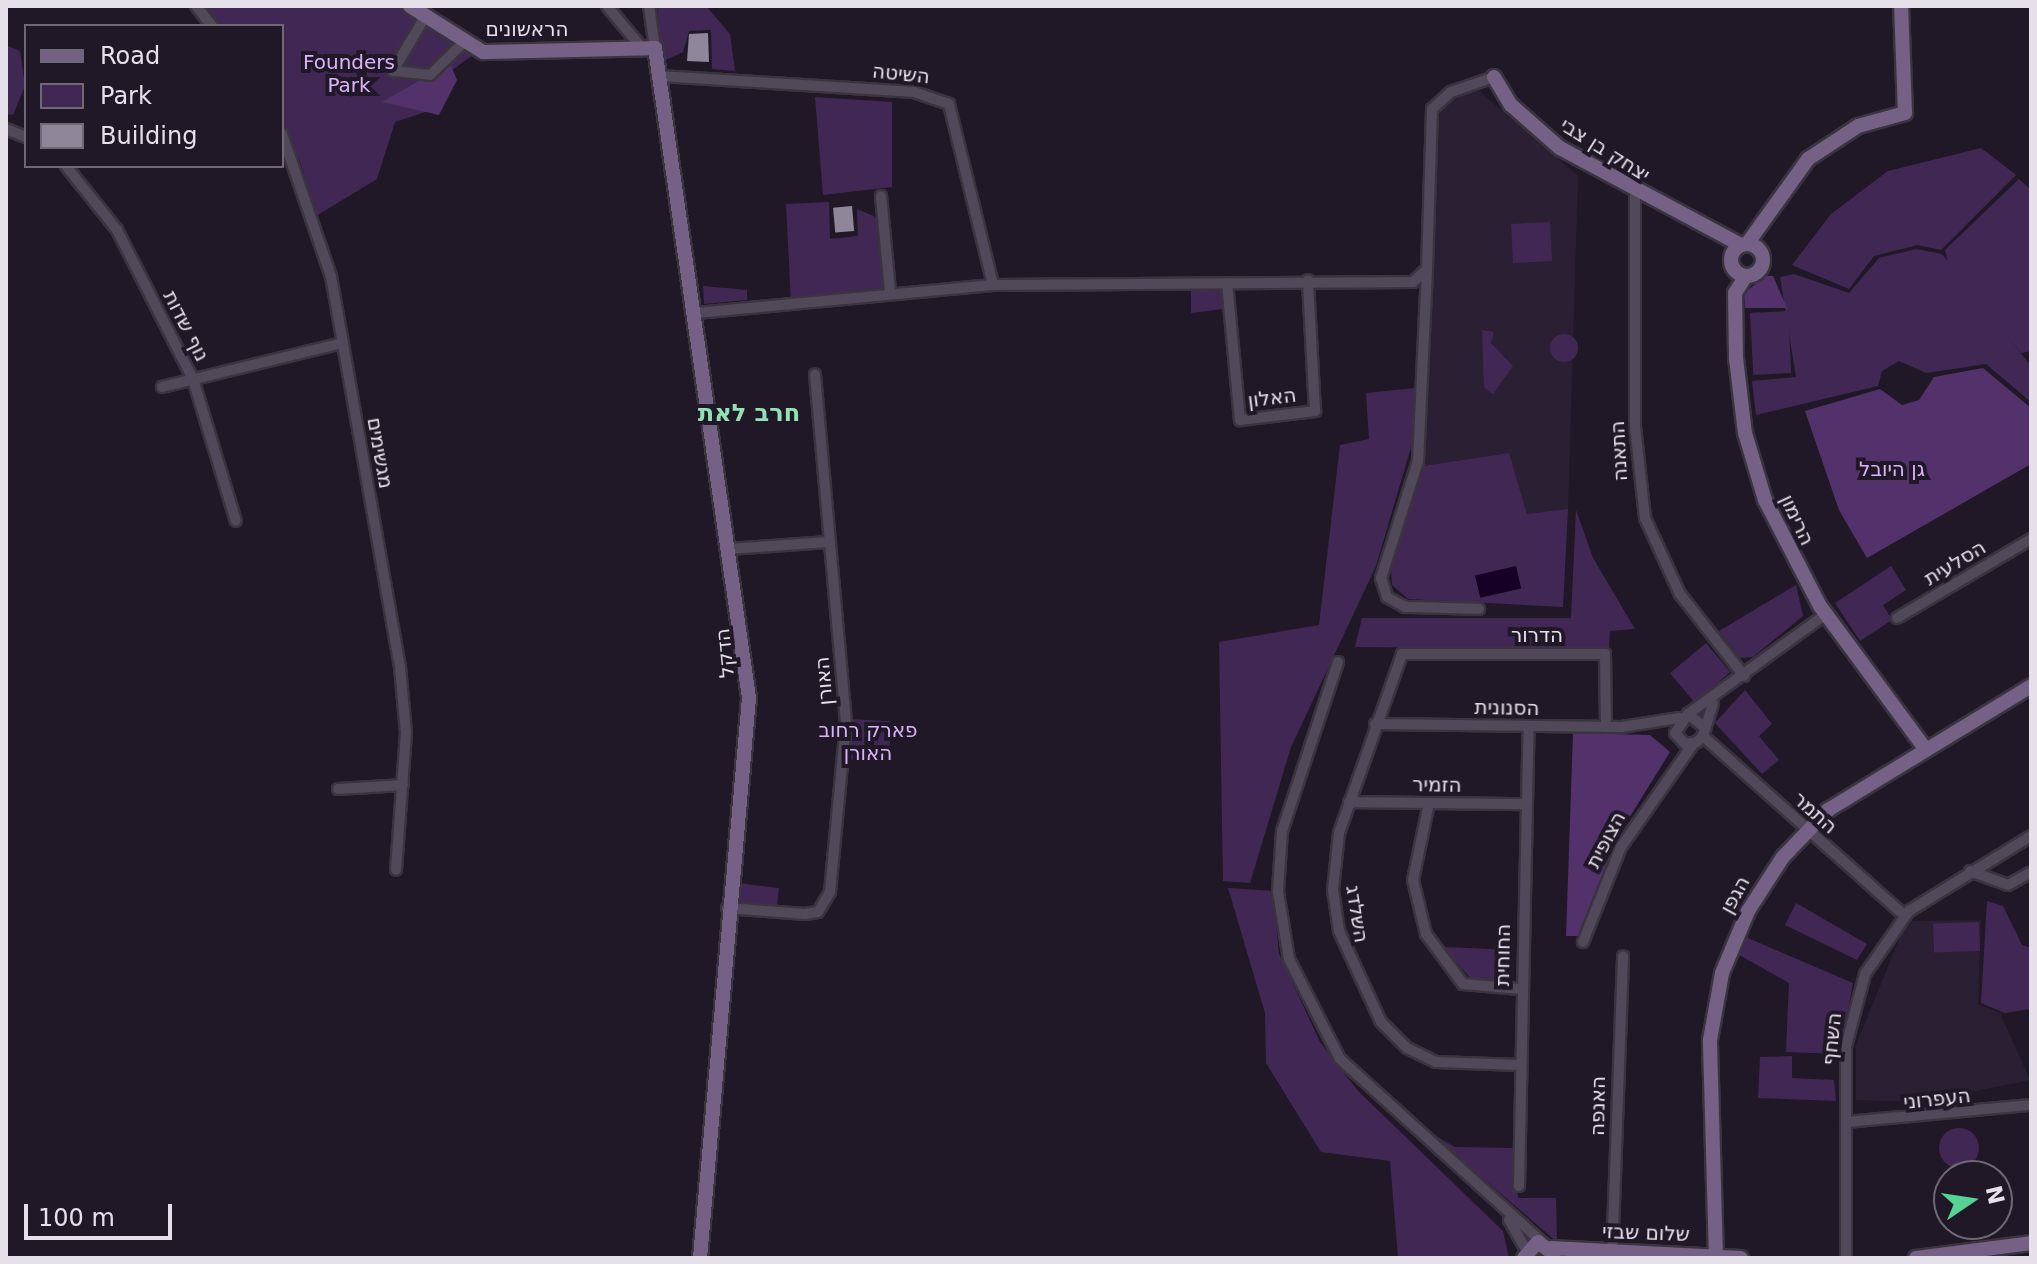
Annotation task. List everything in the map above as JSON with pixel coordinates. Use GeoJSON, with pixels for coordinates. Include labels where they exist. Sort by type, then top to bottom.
{"type":"FeatureCollection","features":[{"type":"Feature","properties":{"kind":"street"},"geometry":{"type":"LineString","coordinates":[[196,6],[210,24]]}},
{"type":"Feature","properties":{"kind":"street","name":"הראשונים"},"geometry":{"type":"LineString","coordinates":[[410,6],[463,43],[483,52],[649,48]]}},
{"type":"Feature","properties":{"kind":"street"},"geometry":{"type":"LineString","coordinates":[[607,6],[649,48]]}},
{"type":"Feature","properties":{"kind":"street"},"geometry":{"type":"LineString","coordinates":[[649,6],[649,48]]}},
{"type":"Feature","properties":{"kind":"street"},"geometry":{"type":"LineString","coordinates":[[1765,219],[1763,260],[1746,276],[1733,268],[1740,248],[1820,149],[1858,126],[1905,113],[1901,6]]}},
{"type":"Feature","properties":{"kind":"street"},"geometry":{"type":"LineString","coordinates":[[425,17],[393,71],[430,75],[463,43]]}},
{"type":"Feature","properties":{"kind":"street","name":"הדקל"},"geometry":{"type":"LineString","coordinates":[[649,48],[660,76],[696,313],[730,549],[749,728],[725,908],[700,1258]]}},
{"type":"Feature","properties":{"kind":"street","name":"השיטה"},"geometry":{"type":"LineString","coordinates":[[660,76],[935,95],[957,117],[993,285]]}},
{"type":"Feature","properties":{"kind":"street"},"geometry":{"type":"LineString","coordinates":[[1479,609],[1405,607],[1387,597],[1381,578],[1418,461],[1432,109],[1451,92],[1494,77]]}},
{"type":"Feature","properties":{"kind":"street","name":"יצחק בן צבי"},"geometry":{"type":"LineString","coordinates":[[1494,77],[1545,138],[1635,194],[1717,230],[1740,248]]}},
{"type":"Feature","properties":{"kind":"street","name":"מגשימים"},"geometry":{"type":"LineString","coordinates":[[284,139],[316,216],[343,343],[401,680],[403,785],[396,870]]}},
{"type":"Feature","properties":{"kind":"street","name":"נוף שדות"},"geometry":{"type":"LineString","coordinates":[[68,168],[117,230],[193,379],[236,521]]}},
{"type":"Feature","properties":{"kind":"street","name":"התאנה"},"geometry":{"type":"LineString","coordinates":[[1635,194],[1635,426],[1645,518],[1680,594],[1744,676]]}},
{"type":"Feature","properties":{"kind":"street"},"geometry":{"type":"LineString","coordinates":[[881,196],[890,292]]}},
{"type":"Feature","properties":{"kind":"street"},"geometry":{"type":"LineString","coordinates":[[1740,248],[1763,260]]}},
{"type":"Feature","properties":{"kind":"street"},"geometry":{"type":"LineString","coordinates":[[696,313],[890,292],[993,285],[1308,280],[1404,283],[1427,269]]}},
{"type":"Feature","properties":{"kind":"street","name":"הרימון"},"geometry":{"type":"LineString","coordinates":[[1746,276],[1735,301],[1745,433],[1780,537],[1826,614],[1924,747]]}},
{"type":"Feature","properties":{"kind":"street","name":"האלון"},"geometry":{"type":"LineString","coordinates":[[1227,283],[1240,420],[1315,411],[1308,280]]}},
{"type":"Feature","properties":{"kind":"street"},"geometry":{"type":"LineString","coordinates":[[162,387],[343,343]]}},
{"type":"Feature","properties":{"kind":"street"},"geometry":{"type":"LineString","coordinates":[[730,549],[827,542],[815,374]]}},
{"type":"Feature","properties":{"kind":"street","name":"הסלעית"},"geometry":{"type":"LineString","coordinates":[[1897,618],[2031,539]]}},
{"type":"Feature","properties":{"kind":"street","name":"האורן"},"geometry":{"type":"LineString","coordinates":[[725,908],[805,914],[818,912],[830,892],[846,722],[827,542]]}},
{"type":"Feature","properties":{"kind":"street"},"geometry":{"type":"LineString","coordinates":[[1683,716],[1714,701],[1826,614]]}},
{"type":"Feature","properties":{"kind":"street","name":"הדרור"},"geometry":{"type":"LineString","coordinates":[[1398,660],[1407,653],[1605,654],[1606,727]]}},
{"type":"Feature","properties":{"kind":"street","name":"השלדג"},"geometry":{"type":"LineString","coordinates":[[1398,660],[1349,802],[1335,860],[1335,909],[1344,953],[1379,1018],[1407,1048],[1436,1062],[1519,1065]]}},
{"type":"Feature","properties":{"kind":"street"},"geometry":{"type":"LineString","coordinates":[[1338,662],[1282,831],[1278,892],[1289,959],[1340,1059],[1501,1209],[1549,1249]]}},
{"type":"Feature","properties":{"kind":"street","name":"הגפן"},"geometry":{"type":"LineString","coordinates":[[1716,1257],[1709,1063],[1716,998],[1748,911],[1806,830],[1924,747],[2030,689]]}},
{"type":"Feature","properties":{"kind":"street"},"geometry":{"type":"LineString","coordinates":[[1704,731],[1714,701]]}},
{"type":"Feature","properties":{"kind":"street","name":"הסנונית"},"geometry":{"type":"LineString","coordinates":[[1375,724],[1606,727],[1637,726],[1683,716]]}},
{"type":"Feature","properties":{"kind":"street","name":"התמר"},"geometry":{"type":"LineString","coordinates":[[1683,716],[1704,731],[1806,830],[1904,915]]}},
{"type":"Feature","properties":{"kind":"street","name":"הצופית"},"geometry":{"type":"LineString","coordinates":[[1676,763],[1683,716]]}},
{"type":"Feature","properties":{"kind":"street","name":"החוחית"},"geometry":{"type":"LineString","coordinates":[[1519,1186],[1520,989],[1529,726]]}},
{"type":"Feature","properties":{"kind":"street","name":"הסנונית"},"geometry":{"type":"LineString","coordinates":[[1637,726],[1693,744]]}},
{"type":"Feature","properties":{"kind":"street","name":"הצופית"},"geometry":{"type":"LineString","coordinates":[[1583,942],[1621,847],[1676,763],[1704,731]]}},
{"type":"Feature","properties":{"kind":"street"},"geometry":{"type":"LineString","coordinates":[[338,789],[403,785]]}},
{"type":"Feature","properties":{"kind":"street","name":"הזמיר"},"geometry":{"type":"LineString","coordinates":[[1349,802],[1525,804]]}},
{"type":"Feature","properties":{"kind":"street"},"geometry":{"type":"LineString","coordinates":[[1429,803],[1413,880],[1426,934],[1463,984],[1520,989]]}},
{"type":"Feature","properties":{"kind":"street","name":"השחף"},"geometry":{"type":"LineString","coordinates":[[1846,1258],[1846,1122],[1854,1004],[1904,915],[1968,872],[2031,836]]}},
{"type":"Feature","properties":{"kind":"street"},"geometry":{"type":"LineString","coordinates":[[1968,872],[1984,871],[2008,885],[2031,872]]}},
{"type":"Feature","properties":{"kind":"street","name":"האנפה"},"geometry":{"type":"LineString","coordinates":[[1613,1254],[1623,956]]}},
{"type":"Feature","properties":{"kind":"street","name":"העפרוני"},"geometry":{"type":"LineString","coordinates":[[1846,1122],[2031,1105]]}},
{"type":"Feature","properties":{"kind":"street"},"geometry":{"type":"LineString","coordinates":[[1501,1209],[1525,1254],[1549,1249]]}},
{"type":"Feature","properties":{"kind":"street"},"geometry":{"type":"LineString","coordinates":[[1916,1258],[2031,1243]]}},
{"type":"Feature","properties":{"kind":"street","name":"שלום שבזי"},"geometry":{"type":"LineString","coordinates":[[1549,1249],[1741,1258]]}},
{"type":"Feature","properties":{"kind":"shaded area"},"geometry":{"type":"Polygon","coordinates":[[[1478,90],[1578,176],[1568,509],[1527,515],[1509,453],[1423,466],[1435,116],[1445,102],[1478,90]]]}},
{"type":"Feature","properties":{"kind":"shaded area"},"geometry":{"type":"Polygon","coordinates":[[[1516,566],[1521,588],[1480,598],[1475,575],[1516,566]]]}},
{"type":"Feature","properties":{"kind":"shaded area"},"geometry":{"type":"Polygon","coordinates":[[[1981,920],[1978,1004],[2000,1013],[2030,1080],[1923,1102],[1856,1100],[1856,1045],[1901,935],[1913,921],[1981,920]]]}},
{"type":"Feature","properties":{"kind":"green space","name":"Founders Park"},"geometry":{"type":"Polygon","coordinates":[[[204,6],[410,6],[480,50],[441,78],[437,108],[395,122],[377,179],[316,216],[300,161],[284,135],[284,24],[215,24],[204,6]]]}},
{"type":"Feature","properties":{"kind":"green space"},"geometry":{"type":"Polygon","coordinates":[[[657,6],[706,6],[730,34],[735,71],[712,69],[711,30],[689,31],[683,52],[661,62],[657,6]]]}},
{"type":"Feature","properties":{"kind":"green space"},"geometry":{"type":"Polygon","coordinates":[[[6,45],[20,51],[24,88],[13,115],[6,114],[6,45]]]}},
{"type":"Feature","properties":{"kind":"green space"},"geometry":{"type":"Polygon","coordinates":[[[450,63],[457,80],[439,115],[382,102],[450,63]]]}},
{"type":"Feature","properties":{"kind":"green space"},"geometry":{"type":"Polygon","coordinates":[[[815,97],[892,102],[892,187],[823,195],[815,97]]]}},
{"type":"Feature","properties":{"kind":"green space"},"geometry":{"type":"Polygon","coordinates":[[[1981,148],[2016,175],[1941,250],[1917,245],[1874,256],[1849,289],[1792,265],[1831,214],[1888,171],[1981,148]]]}},
{"type":"Feature","properties":{"kind":"green space"},"geometry":{"type":"Polygon","coordinates":[[[2019,179],[2031,190],[2031,351],[2021,353],[1949,267],[1945,250],[2019,179]]]}},
{"type":"Feature","properties":{"kind":"green space"},"geometry":{"type":"Polygon","coordinates":[[[829,202],[830,239],[858,236],[857,209],[883,220],[890,292],[791,302],[786,204],[829,202]]]}},
{"type":"Feature","properties":{"kind":"green space"},"geometry":{"type":"Polygon","coordinates":[[[1550,222],[1552,261],[1513,263],[1511,224],[1550,222]]]}},
{"type":"Feature","properties":{"kind":"green space"},"geometry":{"type":"Polygon","coordinates":[[[1916,249],[1942,254],[2031,366],[2031,402],[1986,364],[1926,373],[1899,361],[1882,371],[1878,386],[1756,415],[1752,381],[1796,377],[1780,277],[1794,274],[1849,293],[1879,258],[1916,249]]]}},
{"type":"Feature","properties":{"kind":"green space"},"geometry":{"type":"Polygon","coordinates":[[[1766,276],[1773,276],[1787,308],[1745,308],[1744,293],[1766,276]]]}},
{"type":"Feature","properties":{"kind":"green space"},"geometry":{"type":"Polygon","coordinates":[[[1191,283],[1227,283],[1230,308],[1191,313],[1191,283]]]}},
{"type":"Feature","properties":{"kind":"green space"},"geometry":{"type":"Polygon","coordinates":[[[703,286],[747,290],[747,300],[704,304],[703,286]]]}},
{"type":"Feature","properties":{"kind":"green space"},"geometry":{"type":"Polygon","coordinates":[[[1788,311],[1791,373],[1753,375],[1750,313],[1788,311]]]}},
{"type":"Feature","properties":{"kind":"green space"},"geometry":{"type":"Polygon","coordinates":[[[1482,330],[1494,332],[1491,343],[1513,366],[1493,394],[1484,387],[1482,330]]]}},
{"type":"Feature","properties":{"kind":"green space"},"geometry":{"type":"Polygon","coordinates":[[[1564,334],[1574,338],[1578,348],[1574,358],[1564,362],[1554,358],[1550,348],[1554,338],[1564,334]]]}},
{"type":"Feature","properties":{"kind":"green space","name":"גן היובל"},"geometry":{"type":"Polygon","coordinates":[[[1983,368],[2031,408],[2031,464],[1867,558],[1839,510],[1805,411],[1880,389],[1902,405],[1919,400],[1934,377],[1983,368]]]}},
{"type":"Feature","properties":{"kind":"green space"},"geometry":{"type":"Polygon","coordinates":[[[1415,388],[1414,437],[1376,566],[1291,747],[1250,883],[1223,881],[1219,642],[1319,625],[1340,445],[1369,439],[1366,393],[1415,388]]]}},
{"type":"Feature","properties":{"kind":"green space"},"geometry":{"type":"Polygon","coordinates":[[[1509,453],[1527,514],[1568,509],[1563,607],[1408,599],[1392,585],[1391,569],[1423,466],[1509,453]]]}},
{"type":"Feature","properties":{"kind":"green space"},"geometry":{"type":"Polygon","coordinates":[[[1576,510],[1593,558],[1635,629],[1610,631],[1609,649],[1355,647],[1362,618],[1571,618],[1576,510]]]}},
{"type":"Feature","properties":{"kind":"green space"},"geometry":{"type":"Polygon","coordinates":[[[1891,566],[1906,590],[1883,605],[1892,620],[1860,641],[1835,603],[1891,566]]]}},
{"type":"Feature","properties":{"kind":"green space"},"geometry":{"type":"Polygon","coordinates":[[[1796,585],[1803,616],[1753,657],[1740,658],[1719,631],[1796,585]]]}},
{"type":"Feature","properties":{"kind":"green space"},"geometry":{"type":"Polygon","coordinates":[[[1706,643],[1730,672],[1694,702],[1670,673],[1706,643]]]}},
{"type":"Feature","properties":{"kind":"green space"},"geometry":{"type":"Polygon","coordinates":[[[1745,690],[1772,724],[1759,736],[1779,760],[1762,774],[1715,723],[1745,690]]]}},
{"type":"Feature","properties":{"kind":"green space","name":"פארק רחוב האורן"},"geometry":{"type":"Polygon","coordinates":[[[846,719],[891,721],[889,761],[844,759],[846,719]]]}},
{"type":"Feature","properties":{"kind":"green space"},"geometry":{"type":"Polygon","coordinates":[[[1573,733],[1650,735],[1670,752],[1616,839],[1578,936],[1566,936],[1573,733]]]}},
{"type":"Feature","properties":{"kind":"green space"},"geometry":{"type":"Polygon","coordinates":[[[738,883],[779,888],[777,906],[741,903],[738,883]]]}},
{"type":"Feature","properties":{"kind":"green space"},"geometry":{"type":"Polygon","coordinates":[[[1228,888],[1273,891],[1279,954],[1320,1042],[1358,1091],[1503,1231],[1509,1258],[1398,1258],[1390,1161],[1321,1152],[1266,1063],[1265,1013],[1228,888]]]}},
{"type":"Feature","properties":{"kind":"green space"},"geometry":{"type":"Polygon","coordinates":[[[1987,901],[2003,906],[2022,945],[2031,948],[2031,1009],[2005,1013],[1981,1003],[1987,901]]]}},
{"type":"Feature","properties":{"kind":"green space"},"geometry":{"type":"Polygon","coordinates":[[[1796,903],[1867,944],[1857,960],[1785,925],[1796,903]]]}},
{"type":"Feature","properties":{"kind":"green space"},"geometry":{"type":"Polygon","coordinates":[[[1979,922],[1980,951],[1934,953],[1933,924],[1979,922]]]}},
{"type":"Feature","properties":{"kind":"green space"},"geometry":{"type":"Polygon","coordinates":[[[1743,936],[1853,983],[1840,1054],[1786,1052],[1789,983],[1736,953],[1743,936]]]}},
{"type":"Feature","properties":{"kind":"green space"},"geometry":{"type":"Polygon","coordinates":[[[1443,947],[1513,950],[1513,983],[1473,981],[1443,947]]]}},
{"type":"Feature","properties":{"kind":"green space"},"geometry":{"type":"Polygon","coordinates":[[[1792,1056],[1792,1078],[1834,1080],[1836,1101],[1758,1098],[1760,1057],[1792,1056]]]}},
{"type":"Feature","properties":{"kind":"green space"},"geometry":{"type":"Polygon","coordinates":[[[1951,1130],[1967,1130],[1977,1140],[1979,1148],[1974,1160],[1944,1160],[1941,1156],[1941,1140],[1951,1130]]]}},
{"type":"Feature","properties":{"kind":"green space"},"geometry":{"type":"Polygon","coordinates":[[[1432,1134],[1455,1147],[1513,1148],[1518,1198],[1556,1198],[1557,1242],[1432,1134]]]}},
{"type":"Feature","properties":{"kind":"building"},"geometry":{"type":"Polygon","coordinates":[[[708,33],[709,62],[687,61],[689,34],[708,33]]]}},
{"type":"Feature","properties":{"kind":"building"},"geometry":{"type":"Polygon","coordinates":[[[852,206],[854,231],[835,233],[833,208],[852,206]]]}},
{"type":"Feature","properties":{"kind":"district","name":"חרב לאת"},"geometry":{"type":"Point","coordinates":[749,414]}}]}
